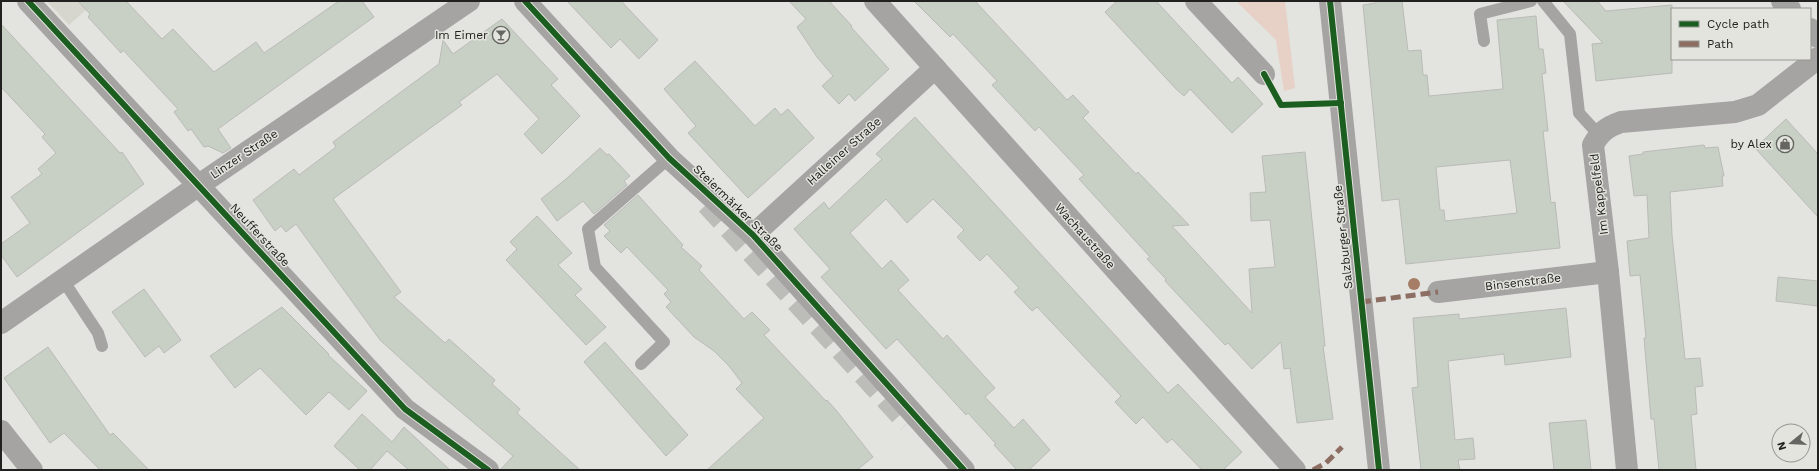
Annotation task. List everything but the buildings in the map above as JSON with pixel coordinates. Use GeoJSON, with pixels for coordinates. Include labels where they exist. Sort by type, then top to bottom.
{"type":"FeatureCollection","features":[{"type":"Feature","properties":{"kind":"street","name":"Neufferstraße"},"geometry":{"type":"LineString","coordinates":[[28,1],[405,409],[488,470]]}},
{"type":"Feature","properties":{"kind":"street","name":"Linzer Straße"},"geometry":{"type":"LineString","coordinates":[[1,323],[199,185],[469,1]]}},
{"type":"Feature","properties":{"kind":"street","name":"Steiermärker Straße"},"geometry":{"type":"LineString","coordinates":[[525,1],[669,158],[752,234],[964,470]]}},
{"type":"Feature","properties":{"kind":"street","name":"Wachaustraße"},"geometry":{"type":"LineString","coordinates":[[875,1],[1294,470]]}},
{"type":"Feature","properties":{"kind":"street"},"geometry":{"type":"LineString","coordinates":[[1196,1],[1264,74]]}},
{"type":"Feature","properties":{"kind":"street","name":"Salzburger Straße"},"geometry":{"type":"LineString","coordinates":[[1330,1],[1379,470]]}},
{"type":"Feature","properties":{"kind":"street"},"geometry":{"type":"LineString","coordinates":[[1599,134],[1607,127],[1621,122],[1735,112],[1758,105],[1818,58]]}},
{"type":"Feature","properties":{"kind":"street","name":"Halleiner Straße"},"geometry":{"type":"LineString","coordinates":[[752,234],[935,68]]}},
{"type":"Feature","properties":{"kind":"street","name":"Im Kappelfeld"},"geometry":{"type":"LineString","coordinates":[[1599,134],[1593,146],[1608,272],[1627,470]]}},
{"type":"Feature","properties":{"kind":"street","name":"Binsenstraße"},"geometry":{"type":"LineString","coordinates":[[1438,292],[1608,272]]}},
{"type":"Feature","properties":{"kind":"street"},"geometry":{"type":"LineString","coordinates":[[1,431],[32,470]]}},
{"type":"Feature","properties":{"kind":"lane"},"geometry":{"type":"LineString","coordinates":[[1484,42],[1480,14],[1531,1]]}},
{"type":"Feature","properties":{"kind":"lane"},"geometry":{"type":"LineString","coordinates":[[1543,1],[1570,34],[1579,113],[1599,134]]}},
{"type":"Feature","properties":{"kind":"lane"},"geometry":{"type":"LineString","coordinates":[[641,364],[664,342],[595,267],[588,229],[669,158]]}},
{"type":"Feature","properties":{"kind":"lane"},"geometry":{"type":"LineString","coordinates":[[63,280],[98,333],[102,346]]}},
{"type":"Feature","properties":{"kind":"shaded area"},"geometry":{"type":"Polygon","coordinates":[[[47,1],[96,1],[69,25],[47,1]]]}},
{"type":"Feature","properties":{"kind":"shaded area"},"geometry":{"type":"Polygon","coordinates":[[[1236,1],[1285,1],[1295,88],[1284,91],[1276,40],[1236,1]]]}},
{"type":"Feature","properties":{"kind":"tunnel"},"geometry":{"type":"LineString","coordinates":[[707,204],[908,423]]}},
{"type":"Feature","properties":{"kind":"marked path"},"geometry":{"type":"LineString","coordinates":[[1361,302],[1438,292]]}},
{"type":"Feature","properties":{"kind":"marked path"},"geometry":{"type":"LineString","coordinates":[[1313,470],[1326,463],[1342,447]]}},
{"type":"Feature","properties":{"kind":"cycle path"},"geometry":{"type":"LineString","coordinates":[[28,1],[405,409],[488,470]]}},
{"type":"Feature","properties":{"kind":"cycle path"},"geometry":{"type":"LineString","coordinates":[[525,1],[669,158],[753,235],[964,470]]}},
{"type":"Feature","properties":{"kind":"cycle path"},"geometry":{"type":"LineString","coordinates":[[1330,1],[1379,470]]}},
{"type":"Feature","properties":{"kind":"cycle path"},"geometry":{"type":"LineString","coordinates":[[1264,74],[1281,105],[1341,103]]}},
{"type":"Feature","properties":{"kind":"place","name":"Im Eimer"},"geometry":{"type":"Point","coordinates":[501,35]}},
{"type":"Feature","properties":{"kind":"place","name":"by Alex"},"geometry":{"type":"Point","coordinates":[1785,144]}}]}
